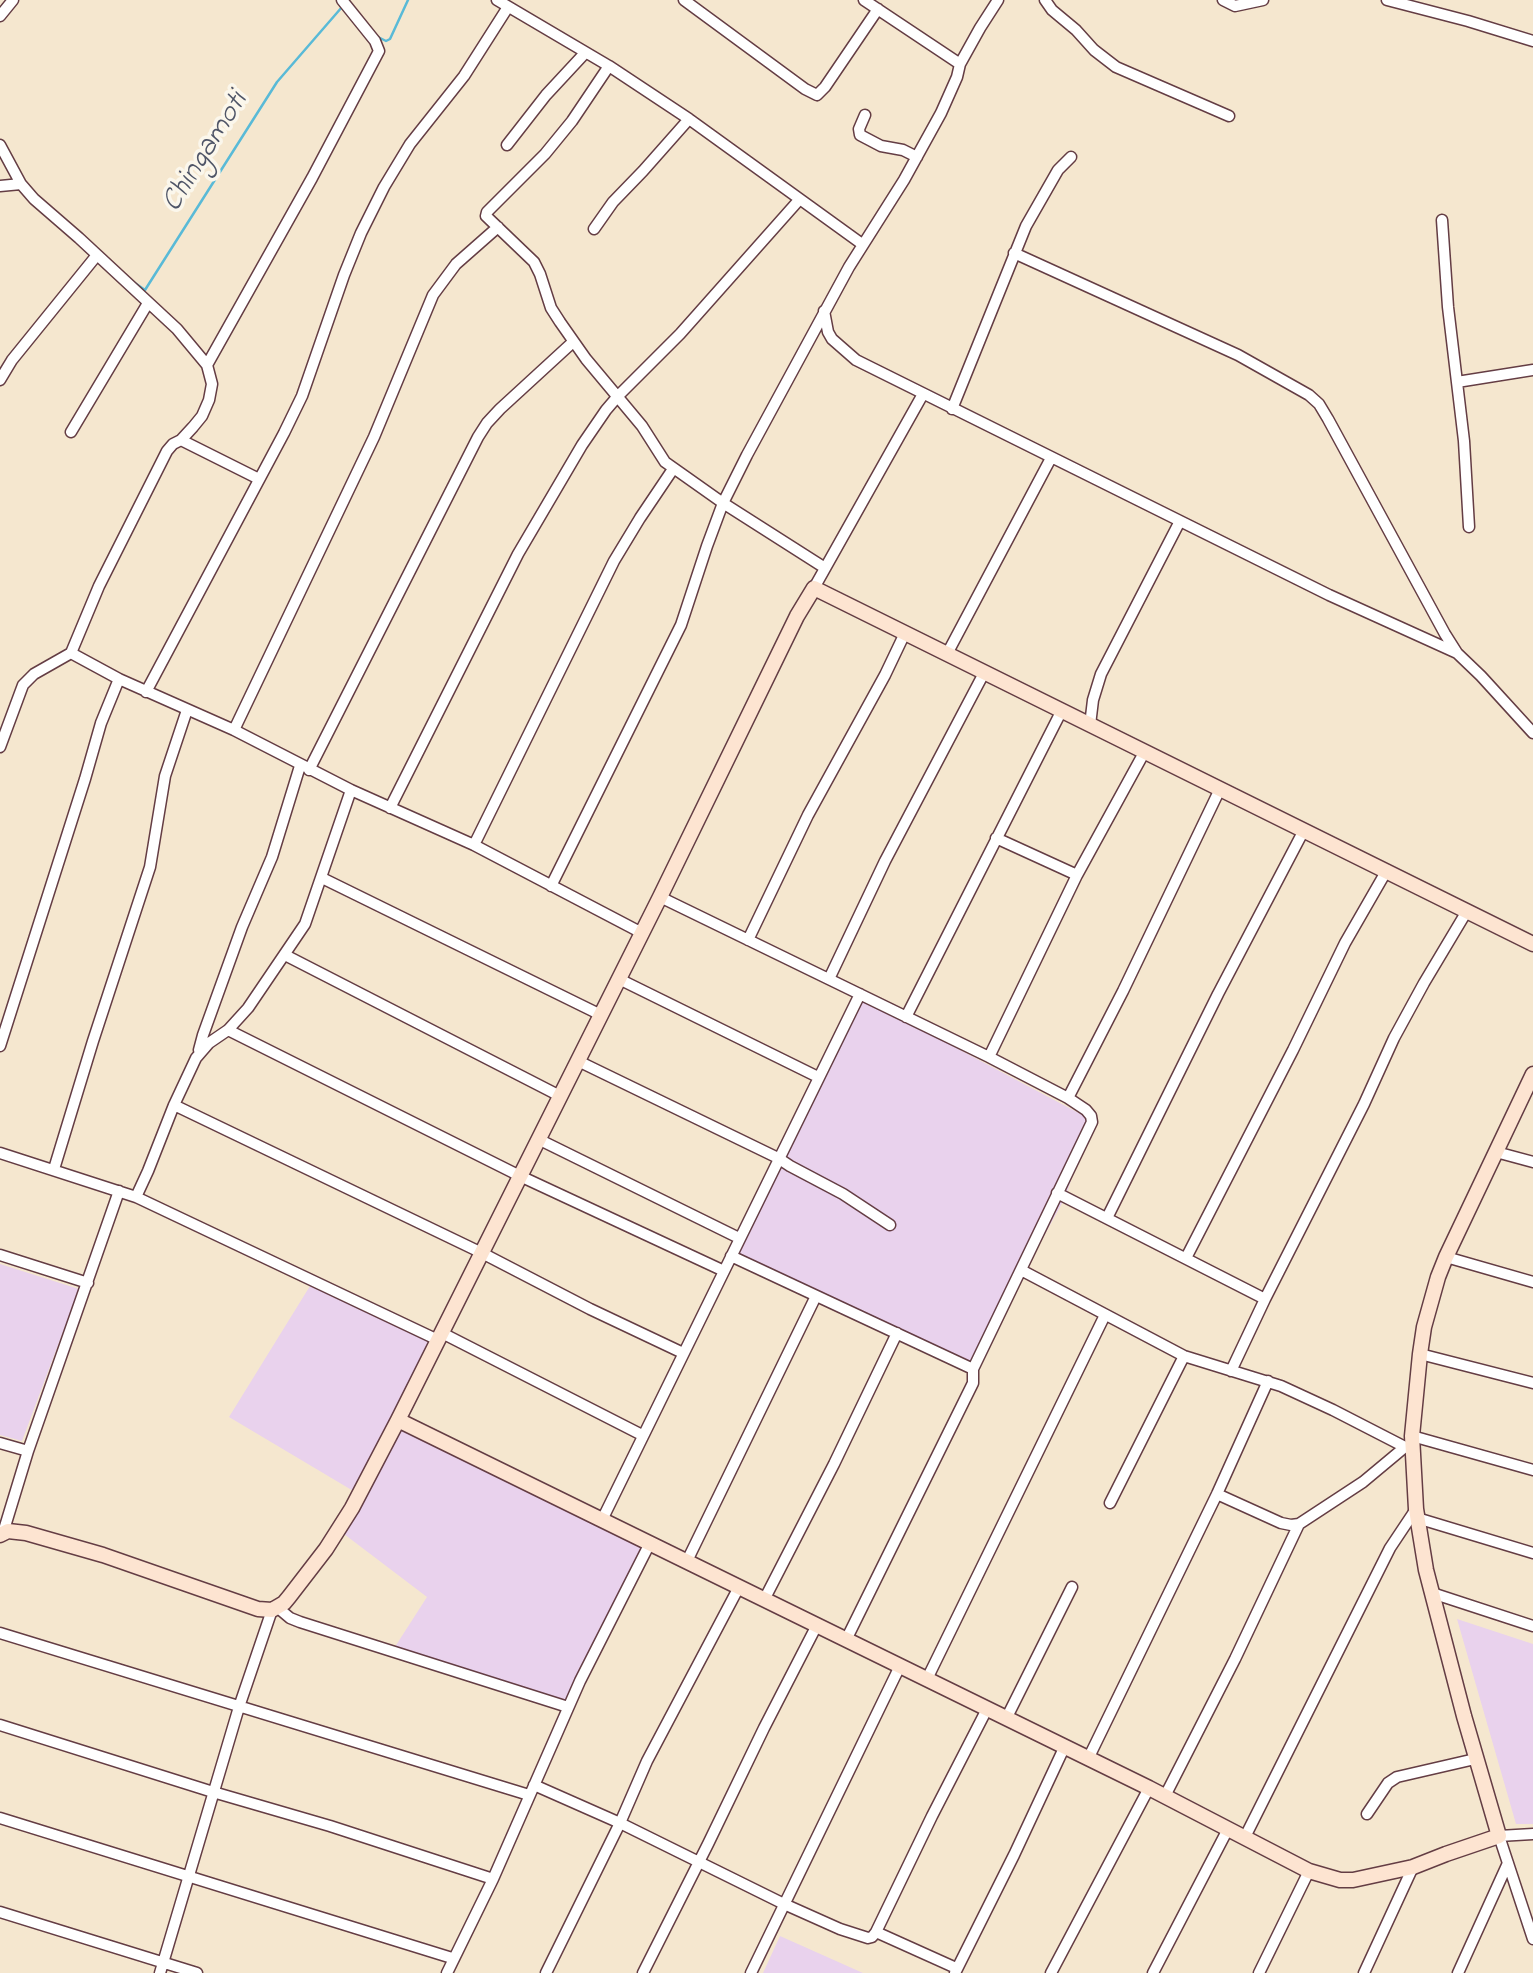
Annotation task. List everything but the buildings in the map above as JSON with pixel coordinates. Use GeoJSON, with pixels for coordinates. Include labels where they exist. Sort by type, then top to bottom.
{"type":"FeatureCollection","features":[{"type":"Feature","properties":{"kind":"main road"},"geometry":{"type":"LineString","coordinates":[[1,1534],[12,1531],[26,1533],[103,1555],[258,1609],[275,1608],[289,1597],[326,1549],[356,1500],[398,1420],[797,617],[814,588],[1533,944]]}},
{"type":"Feature","properties":{"kind":"main road"},"geometry":{"type":"LineString","coordinates":[[398,1420],[1149,1788],[1310,1871],[1340,1880],[1353,1880],[1413,1867],[1499,1836],[1475,1759],[1432,1593],[1417,1513],[1410,1444],[1420,1354],[1431,1302],[1446,1257],[1533,1074]]}},
{"type":"Feature","properties":{"kind":"street"},"geometry":{"type":"LineString","coordinates":[[0,16],[13,0]]}},
{"type":"Feature","properties":{"kind":"street"},"geometry":{"type":"LineString","coordinates":[[207,365],[312,178],[379,51],[375,41],[342,0]]}},
{"type":"Feature","properties":{"kind":"street"},"geometry":{"type":"LineString","coordinates":[[497,0],[609,66],[689,119],[862,244]]}},
{"type":"Feature","properties":{"kind":"street"},"geometry":{"type":"LineString","coordinates":[[684,0],[817,95],[877,9]]}},
{"type":"Feature","properties":{"kind":"street"},"geometry":{"type":"LineString","coordinates":[[864,0],[960,64]]}},
{"type":"Feature","properties":{"kind":"street"},"geometry":{"type":"LineString","coordinates":[[551,886],[681,625],[723,503],[824,311],[942,113],[960,64],[998,0]]}},
{"type":"Feature","properties":{"kind":"street"},"geometry":{"type":"LineString","coordinates":[[1045,0],[1094,50],[1116,67],[1229,116]]}},
{"type":"Feature","properties":{"kind":"street"},"geometry":{"type":"LineString","coordinates":[[1223,0],[1235,6],[1264,0]]}},
{"type":"Feature","properties":{"kind":"street"},"geometry":{"type":"LineString","coordinates":[[1387,0],[1533,41]]}},
{"type":"Feature","properties":{"kind":"street"},"geometry":{"type":"LineString","coordinates":[[146,692],[302,396],[344,275],[384,187],[410,144],[464,76],[508,7]]}},
{"type":"Feature","properties":{"kind":"street"},"geometry":{"type":"LineString","coordinates":[[507,145],[585,53]]}},
{"type":"Feature","properties":{"kind":"street"},"geometry":{"type":"LineString","coordinates":[[609,66],[572,121],[545,154],[486,216],[534,262],[551,308],[573,342],[642,426],[665,462],[723,503],[825,568]]}},
{"type":"Feature","properties":{"kind":"street"},"geometry":{"type":"LineString","coordinates":[[865,115],[859,129],[860,135],[881,146],[903,150],[917,157]]}},
{"type":"Feature","properties":{"kind":"street"},"geometry":{"type":"LineString","coordinates":[[594,229],[613,202],[689,119]]}},
{"type":"Feature","properties":{"kind":"street"},"geometry":{"type":"LineString","coordinates":[[0,145],[21,184],[34,199],[177,329],[207,365],[212,384],[202,416],[181,440],[167,451],[99,586],[71,653],[34,674],[23,685],[0,747]]}},
{"type":"Feature","properties":{"kind":"street"},"geometry":{"type":"LineString","coordinates":[[952,409],[1026,226],[1058,170],[1071,157]]}},
{"type":"Feature","properties":{"kind":"street"},"geometry":{"type":"LineString","coordinates":[[0,186],[21,184]]}},
{"type":"Feature","properties":{"kind":"street"},"geometry":{"type":"LineString","coordinates":[[390,808],[518,554],[582,445],[618,396],[680,334],[799,200]]}},
{"type":"Feature","properties":{"kind":"street"},"geometry":{"type":"LineString","coordinates":[[1442,220],[1448,307],[1464,441],[1469,527]]}},
{"type":"Feature","properties":{"kind":"street"},"geometry":{"type":"LineString","coordinates":[[234,730],[374,437],[433,295],[456,264],[498,227]]}},
{"type":"Feature","properties":{"kind":"street"},"geometry":{"type":"LineString","coordinates":[[1014,253],[1238,355],[1309,395],[1319,404],[1457,653],[1533,733]]}},
{"type":"Feature","properties":{"kind":"street"},"geometry":{"type":"LineString","coordinates":[[0,380],[12,360],[97,255]]}},
{"type":"Feature","properties":{"kind":"street"},"geometry":{"type":"LineString","coordinates":[[71,432],[148,303]]}},
{"type":"Feature","properties":{"kind":"street"},"geometry":{"type":"LineString","coordinates":[[824,311],[828,332],[838,346],[856,360],[1329,595],[1457,653]]}},
{"type":"Feature","properties":{"kind":"street"},"geometry":{"type":"LineString","coordinates":[[136,1197],[199,1053],[203,1035],[243,927],[305,768],[478,436],[500,409],[573,342]]}},
{"type":"Feature","properties":{"kind":"street"},"geometry":{"type":"LineString","coordinates":[[1457,382],[1533,370]]}},
{"type":"Feature","properties":{"kind":"street"},"geometry":{"type":"LineString","coordinates":[[814,588],[923,394]]}},
{"type":"Feature","properties":{"kind":"street"},"geometry":{"type":"LineString","coordinates":[[181,440],[259,479]]}},
{"type":"Feature","properties":{"kind":"street"},"geometry":{"type":"LineString","coordinates":[[947,654],[1051,458]]}},
{"type":"Feature","properties":{"kind":"street"},"geometry":{"type":"LineString","coordinates":[[474,845],[614,561],[673,469]]}},
{"type":"Feature","properties":{"kind":"street"},"geometry":{"type":"LineString","coordinates":[[1090,725],[1101,674],[1180,521]]}},
{"type":"Feature","properties":{"kind":"street"},"geometry":{"type":"LineString","coordinates":[[748,940],[808,815],[885,675],[905,633]]}},
{"type":"Feature","properties":{"kind":"street"},"geometry":{"type":"LineString","coordinates":[[71,653],[146,692],[234,730],[351,790],[474,845],[642,933]]}},
{"type":"Feature","properties":{"kind":"street"},"geometry":{"type":"LineString","coordinates":[[829,979],[885,861],[984,673]]}},
{"type":"Feature","properties":{"kind":"street"},"geometry":{"type":"LineString","coordinates":[[0,1046],[101,723],[119,679]]}},
{"type":"Feature","properties":{"kind":"street"},"geometry":{"type":"LineString","coordinates":[[54,1169],[96,1029],[150,867],[165,776],[187,710]]}},
{"type":"Feature","properties":{"kind":"street"},"geometry":{"type":"LineString","coordinates":[[906,1017],[1062,710]]}},
{"type":"Feature","properties":{"kind":"street"},"geometry":{"type":"LineString","coordinates":[[989,1057],[1077,876],[1145,751]]}},
{"type":"Feature","properties":{"kind":"street"},"geometry":{"type":"LineString","coordinates":[[1068,1098],[1123,991],[1220,789]]}},
{"type":"Feature","properties":{"kind":"street"},"geometry":{"type":"LineString","coordinates":[[199,1053],[228,1030],[248,1008],[305,924],[351,790]]}},
{"type":"Feature","properties":{"kind":"street"},"geometry":{"type":"LineString","coordinates":[[1107,1217],[1218,994],[1304,830]]}},
{"type":"Feature","properties":{"kind":"street"},"geometry":{"type":"LineString","coordinates":[[996,838],[1077,876]]}},
{"type":"Feature","properties":{"kind":"street"},"geometry":{"type":"LineString","coordinates":[[1186,1258],[1345,943],[1387,870]]}},
{"type":"Feature","properties":{"kind":"street"},"geometry":{"type":"LineString","coordinates":[[321,878],[601,1015]]}},
{"type":"Feature","properties":{"kind":"street"},"geometry":{"type":"LineString","coordinates":[[660,897],[989,1057],[1068,1098],[1091,1116],[1092,1122],[973,1369],[973,1383],[846,1640]]}},
{"type":"Feature","properties":{"kind":"street"},"geometry":{"type":"LineString","coordinates":[[1231,1371],[1394,1038],[1468,911]]}},
{"type":"Feature","properties":{"kind":"street"},"geometry":{"type":"LineString","coordinates":[[285,956],[560,1096]]}},
{"type":"Feature","properties":{"kind":"street"},"geometry":{"type":"LineString","coordinates":[[619,979],[818,1077]]}},
{"type":"Feature","properties":{"kind":"street"},"geometry":{"type":"LineString","coordinates":[[602,1520],[860,995]]}},
{"type":"Feature","properties":{"kind":"street"},"geometry":{"type":"LineString","coordinates":[[228,1030],[520,1176],[724,1271]]}},
{"type":"Feature","properties":{"kind":"street"},"geometry":{"type":"LineString","coordinates":[[578,1061],[778,1158],[890,1224]]}},
{"type":"Feature","properties":{"kind":"street"},"geometry":{"type":"LineString","coordinates":[[174,1105],[482,1252],[590,1309],[683,1353]]}},
{"type":"Feature","properties":{"kind":"street"},"geometry":{"type":"LineString","coordinates":[[538,1139],[739,1238]]}},
{"type":"Feature","properties":{"kind":"street"},"geometry":{"type":"LineString","coordinates":[[1496,1152],[1533,1162]]}},
{"type":"Feature","properties":{"kind":"street"},"geometry":{"type":"LineString","coordinates":[[0,1153],[136,1197],[440,1336],[642,1434]]}},
{"type":"Feature","properties":{"kind":"street"},"geometry":{"type":"LineString","coordinates":[[1,1534],[27,1451],[119,1191]]}},
{"type":"Feature","properties":{"kind":"street"},"geometry":{"type":"LineString","coordinates":[[1058,1193],[1265,1299]]}},
{"type":"Feature","properties":{"kind":"street"},"geometry":{"type":"LineString","coordinates":[[0,1255],[88,1283]]}},
{"type":"Feature","properties":{"kind":"street"},"geometry":{"type":"LineString","coordinates":[[731,1256],[973,1369]]}},
{"type":"Feature","properties":{"kind":"street"},"geometry":{"type":"LineString","coordinates":[[1446,1257],[1533,1282]]}},
{"type":"Feature","properties":{"kind":"street"},"geometry":{"type":"LineString","coordinates":[[1021,1270],[1184,1356],[1268,1381],[1410,1444],[1533,1469]]}},
{"type":"Feature","properties":{"kind":"street"},"geometry":{"type":"LineString","coordinates":[[687,1561],[816,1296]]}},
{"type":"Feature","properties":{"kind":"street"},"geometry":{"type":"LineString","coordinates":[[927,1679],[1105,1315]]}},
{"type":"Feature","properties":{"kind":"street"},"geometry":{"type":"LineString","coordinates":[[764,1600],[897,1334]]}},
{"type":"Feature","properties":{"kind":"street"},"geometry":{"type":"LineString","coordinates":[[1420,1354],[1533,1383]]}},
{"type":"Feature","properties":{"kind":"street"},"geometry":{"type":"LineString","coordinates":[[1111,1503],[1184,1356]]}},
{"type":"Feature","properties":{"kind":"street"},"geometry":{"type":"LineString","coordinates":[[1088,1759],[1217,1494],[1268,1381]]}},
{"type":"Feature","properties":{"kind":"street"},"geometry":{"type":"LineString","coordinates":[[0,1443],[27,1451]]}},
{"type":"Feature","properties":{"kind":"street"},"geometry":{"type":"LineString","coordinates":[[1217,1494],[1281,1524],[1299,1524],[1363,1482],[1410,1444]]}},
{"type":"Feature","properties":{"kind":"street"},"geometry":{"type":"LineString","coordinates":[[1245,1837],[1390,1548],[1417,1513],[1533,1553]]}},
{"type":"Feature","properties":{"kind":"street"},"geometry":{"type":"LineString","coordinates":[[1165,1796],[1236,1660],[1299,1524]]}},
{"type":"Feature","properties":{"kind":"street"},"geometry":{"type":"LineString","coordinates":[[447,1973],[452,1958],[493,1879],[568,1707],[650,1543]]}},
{"type":"Feature","properties":{"kind":"street"},"geometry":{"type":"LineString","coordinates":[[545,1973],[620,1823],[648,1760],[739,1587]]}},
{"type":"Feature","properties":{"kind":"street"},"geometry":{"type":"LineString","coordinates":[[1006,1718],[1072,1587]]}},
{"type":"Feature","properties":{"kind":"street"},"geometry":{"type":"LineString","coordinates":[[1432,1593],[1533,1626]]}},
{"type":"Feature","properties":{"kind":"street"},"geometry":{"type":"LineString","coordinates":[[161,1968],[239,1707],[275,1608],[300,1622],[568,1707]]}},
{"type":"Feature","properties":{"kind":"street"},"geometry":{"type":"LineString","coordinates":[[643,1973],[817,1625]]}},
{"type":"Feature","properties":{"kind":"street"},"geometry":{"type":"LineString","coordinates":[[0,1633],[239,1707],[531,1790],[620,1823],[784,1904],[863,1938],[873,1937],[876,1932],[987,1709]]}},
{"type":"Feature","properties":{"kind":"street"},"geometry":{"type":"LineString","coordinates":[[751,1973],[900,1666]]}},
{"type":"Feature","properties":{"kind":"street"},"geometry":{"type":"LineString","coordinates":[[0,1725],[493,1879]]}},
{"type":"Feature","properties":{"kind":"street"},"geometry":{"type":"LineString","coordinates":[[876,1932],[955,1970],[1014,1855],[1064,1748]]}},
{"type":"Feature","properties":{"kind":"street"},"geometry":{"type":"LineString","coordinates":[[1367,1814],[1388,1783],[1397,1777],[1475,1759]]}},
{"type":"Feature","properties":{"kind":"street"},"geometry":{"type":"LineString","coordinates":[[1051,1973],[1149,1788]]}},
{"type":"Feature","properties":{"kind":"street"},"geometry":{"type":"LineString","coordinates":[[0,1818],[452,1958]]}},
{"type":"Feature","properties":{"kind":"street"},"geometry":{"type":"LineString","coordinates":[[1153,1973],[1228,1829]]}},
{"type":"Feature","properties":{"kind":"street"},"geometry":{"type":"LineString","coordinates":[[1533,1833],[1499,1836],[1533,1939]]}},
{"type":"Feature","properties":{"kind":"street"},"geometry":{"type":"LineString","coordinates":[[1458,1973],[1508,1863]]}},
{"type":"Feature","properties":{"kind":"street"},"geometry":{"type":"LineString","coordinates":[[1364,1973],[1413,1867]]}},
{"type":"Feature","properties":{"kind":"street"},"geometry":{"type":"LineString","coordinates":[[1259,1973],[1310,1871]]}},
{"type":"Feature","properties":{"kind":"street"},"geometry":{"type":"LineString","coordinates":[[0,1912],[161,1968],[197,1973]]}},
{"type":"Feature","properties":{"kind":"shaded area"},"geometry":{"type":"Polygon","coordinates":[[[862,998],[1090,1119],[1066,1196],[969,1372],[732,1262],[862,998]]]}},
{"type":"Feature","properties":{"kind":"shaded area"},"geometry":{"type":"Polygon","coordinates":[[[0,1264],[79,1289],[22,1441],[0,1435],[0,1264]]]}},
{"type":"Feature","properties":{"kind":"shaded area"},"geometry":{"type":"Polygon","coordinates":[[[310,1286],[438,1346],[400,1422],[651,1547],[567,1710],[391,1653],[427,1597],[340,1531],[360,1495],[229,1417],[310,1286]]]}},
{"type":"Feature","properties":{"kind":"shaded area"},"geometry":{"type":"Polygon","coordinates":[[[1457,1619],[1533,1644],[1533,1824],[1516,1824],[1457,1619]]]}},
{"type":"Feature","properties":{"kind":"shaded area"},"geometry":{"type":"Polygon","coordinates":[[[780,1936],[863,1973],[763,1973],[780,1936]]]}},
{"type":"Feature","properties":{"kind":"waterway","name":"Chingamoti"},"geometry":{"type":"LineString","coordinates":[[378,37],[386,41],[390,39],[408,0]]}},
{"type":"Feature","properties":{"kind":"waterway","name":"Chingamoti"},"geometry":{"type":"LineString","coordinates":[[132,281],[145,290],[277,82],[342,7]]}}]}
